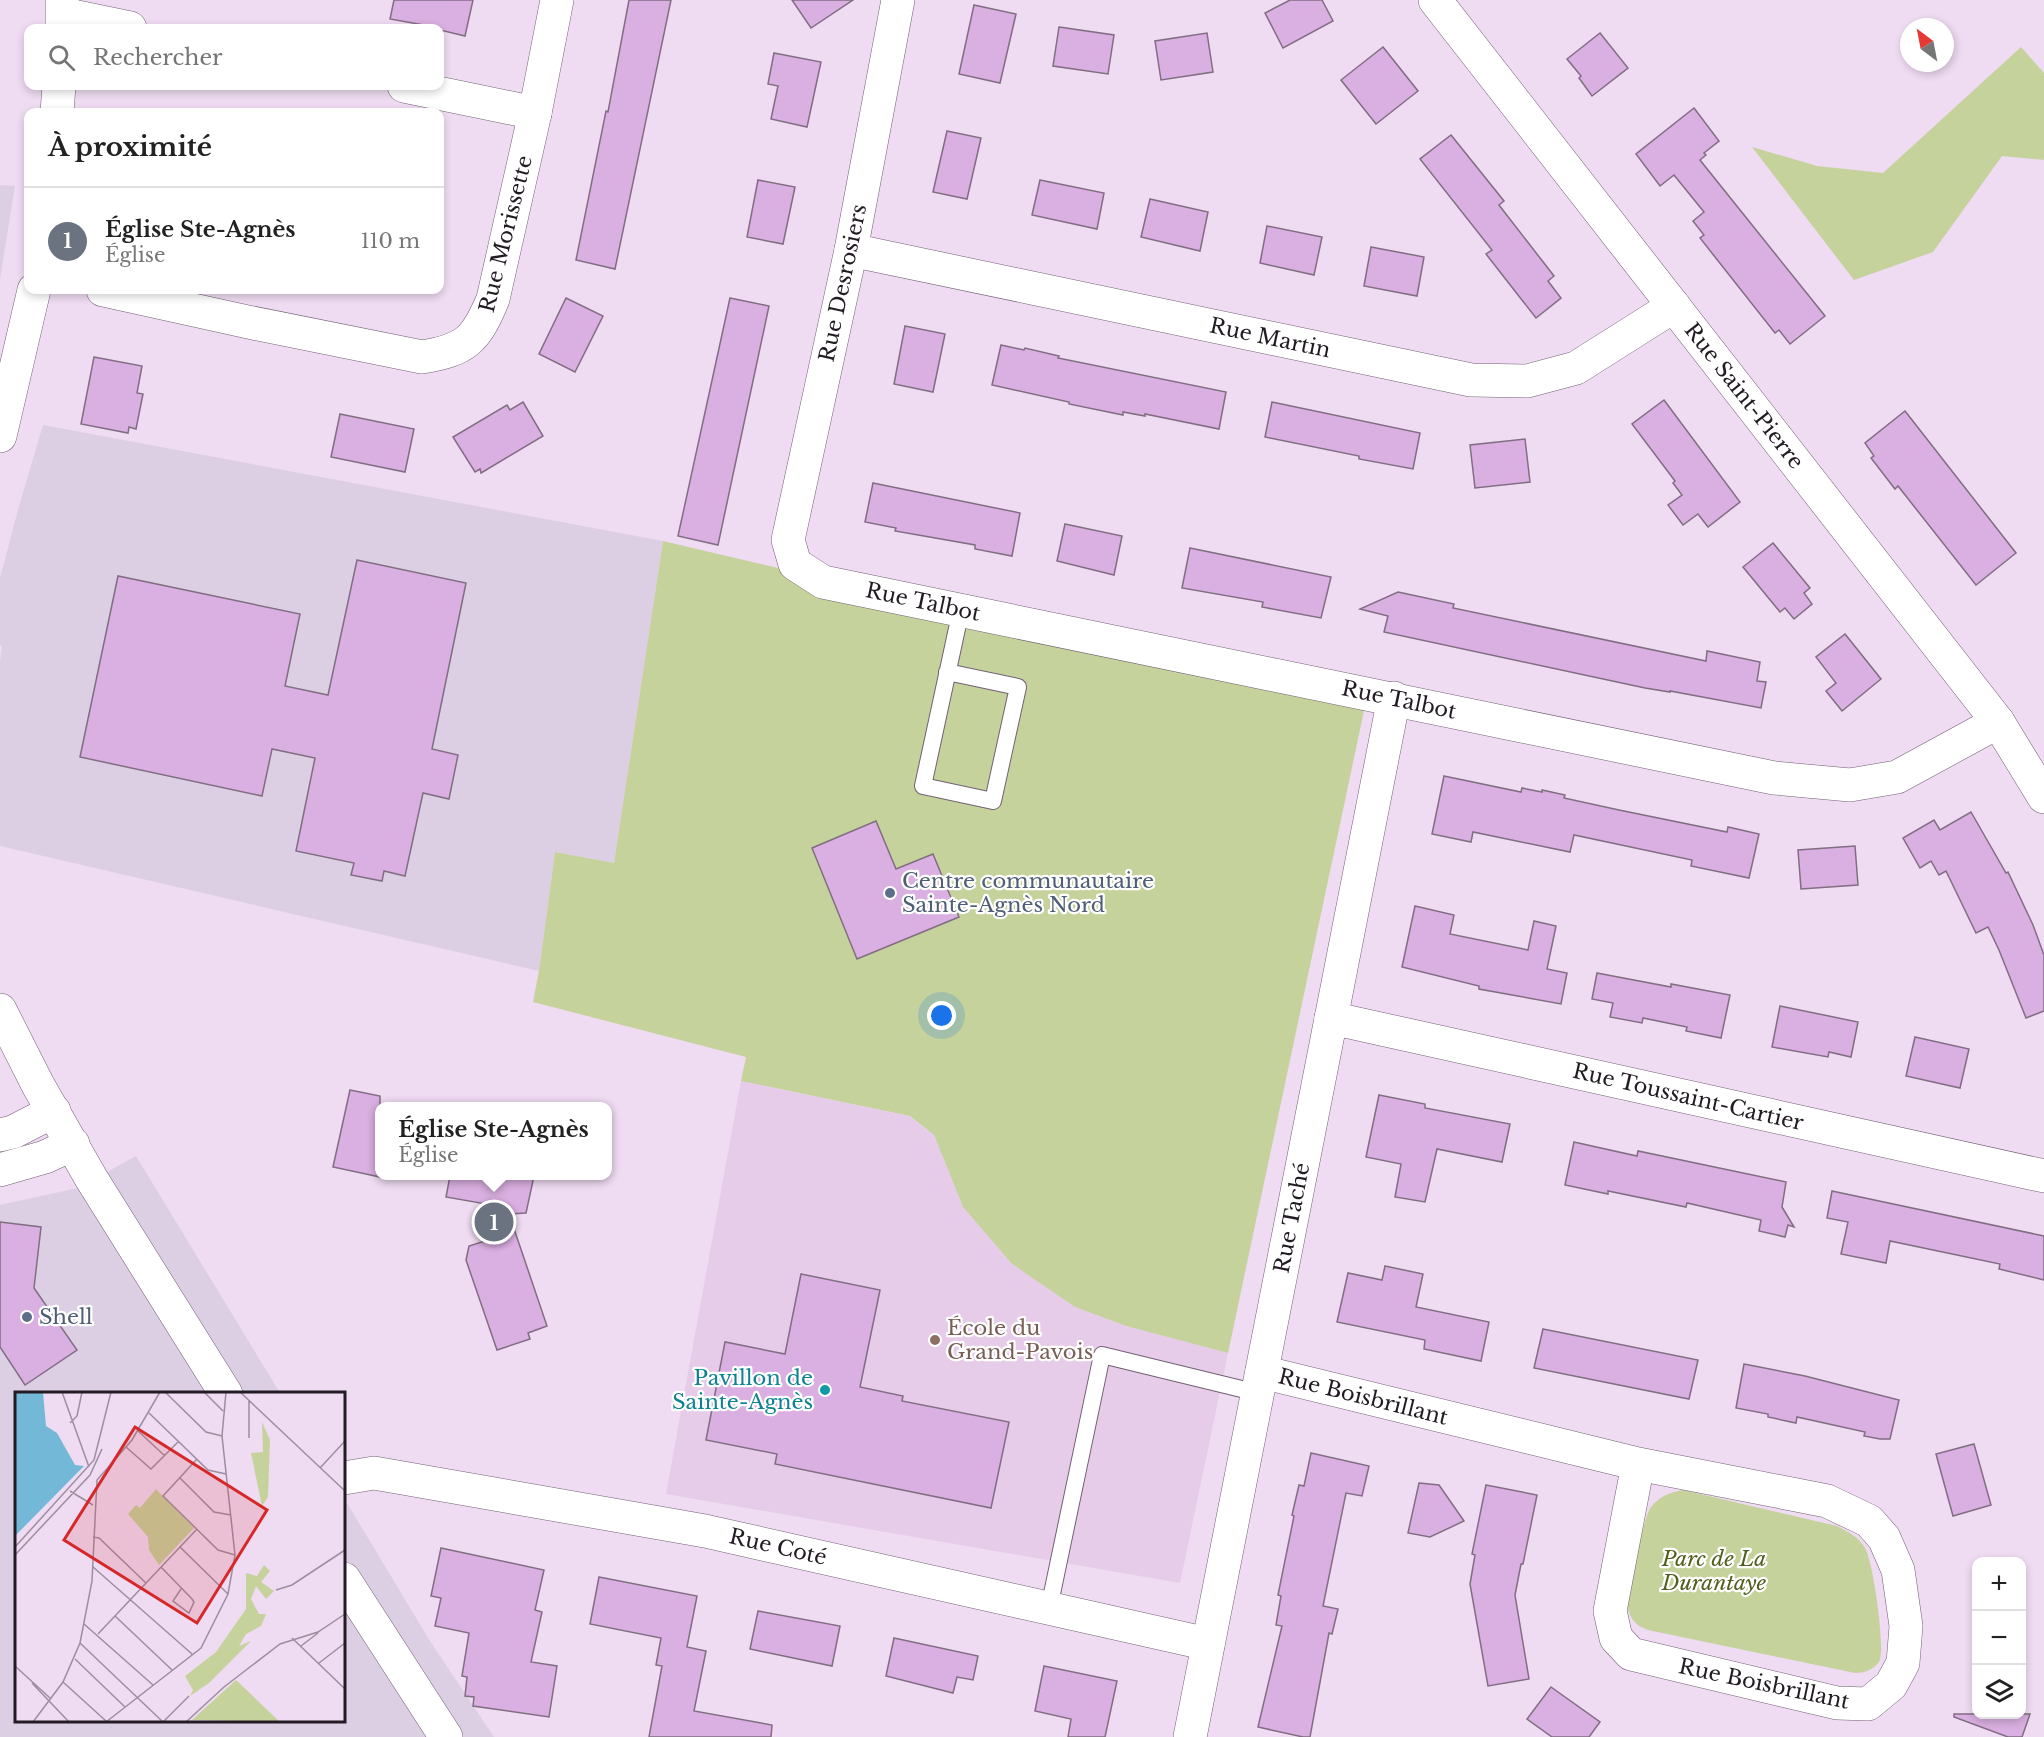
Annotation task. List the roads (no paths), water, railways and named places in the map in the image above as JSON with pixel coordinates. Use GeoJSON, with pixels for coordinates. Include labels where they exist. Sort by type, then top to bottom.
{"type":"FeatureCollection","features":[{"type":"Feature","properties":{"kind":"street","name":"Rue Morissette"},"geometry":{"type":"LineString","coordinates":[[121,294],[422,357],[445,354],[464,345],[483,324],[493,298],[535,113],[557,0]]}},
{"type":"Feature","properties":{"kind":"street","name":"Rue Desrosiers"},"geometry":{"type":"LineString","coordinates":[[795,564],[788,540],[851,250],[898,0]]}},
{"type":"Feature","properties":{"kind":"street","name":"Rue Saint-Pierre"},"geometry":{"type":"LineString","coordinates":[[1436,0],[1998,723],[2044,797]]}},
{"type":"Feature","properties":{"kind":"street"},"geometry":{"type":"LineString","coordinates":[[62,14],[111,24]]}},
{"type":"Feature","properties":{"kind":"street"},"geometry":{"type":"LineString","coordinates":[[57,108],[59,90]]}},
{"type":"Feature","properties":{"kind":"street"},"geometry":{"type":"LineString","coordinates":[[423,90],[535,113]]}},
{"type":"Feature","properties":{"kind":"street","name":"Rue Martin"},"geometry":{"type":"LineString","coordinates":[[851,250],[1471,380],[1527,381],[1576,368],[1674,306]]}},
{"type":"Feature","properties":{"kind":"street"},"geometry":{"type":"LineString","coordinates":[[0,436],[33,294]]}},
{"type":"Feature","properties":{"kind":"street","name":"Rue Talbot"},"geometry":{"type":"LineString","coordinates":[[795,564],[822,582],[1774,778],[1850,785],[1897,777],[1998,723]]}},
{"type":"Feature","properties":{"kind":"street","name":"Rue Taché"},"geometry":{"type":"LineString","coordinates":[[1190,1737],[1394,698]]}},
{"type":"Feature","properties":{"kind":"street"},"geometry":{"type":"LineString","coordinates":[[0,1010],[31,1072],[92,1178],[225,1392]]}},
{"type":"Feature","properties":{"kind":"street","name":"Rue Toussaint-Cartier"},"geometry":{"type":"LineString","coordinates":[[1331,1018],[2044,1176]]}},
{"type":"Feature","properties":{"kind":"street"},"geometry":{"type":"LineString","coordinates":[[0,1135],[14,1132],[54,1112]]}},
{"type":"Feature","properties":{"kind":"street"},"geometry":{"type":"LineString","coordinates":[[0,1170],[45,1157],[73,1144]]}},
{"type":"Feature","properties":{"kind":"street","name":"Rue Boisbrillant"},"geometry":{"type":"LineString","coordinates":[[1260,1382],[1638,1464],[1827,1502],[1869,1521],[1884,1538],[1898,1570],[1906,1626],[1903,1663],[1891,1685],[1868,1704],[1837,1703],[1631,1654],[1616,1638],[1610,1611],[1638,1464]]}},
{"type":"Feature","properties":{"kind":"street","name":"Rue Coté"},"geometry":{"type":"LineString","coordinates":[[345,1478],[374,1473],[705,1531],[1208,1644]]}},
{"type":"Feature","properties":{"kind":"street"},"geometry":{"type":"LineString","coordinates":[[345,1581],[446,1737]]}},
{"type":"Feature","properties":{"kind":"lane"},"geometry":{"type":"LineString","coordinates":[[947,672],[1018,687],[993,801],[923,786],[947,672],[961,610]]}},
{"type":"Feature","properties":{"kind":"lane"},"geometry":{"type":"LineString","coordinates":[[1048,1608],[1102,1355],[1260,1382]]}},
{"type":"Feature","properties":{"kind":"place","name":"Centre communautaire Sainte-Agnès Nord"},"geometry":{"type":"Point","coordinates":[890,893]}},
{"type":"Feature","properties":{"kind":"place","name":"Église Ste-Agnès"},"geometry":{"type":"Point","coordinates":[494,1222]}},
{"type":"Feature","properties":{"kind":"place","name":"Shell"},"geometry":{"type":"Point","coordinates":[27,1317]}},
{"type":"Feature","properties":{"kind":"place","name":"École du Grand-Pavois"},"geometry":{"type":"Point","coordinates":[935,1340]}},
{"type":"Feature","properties":{"kind":"place","name":"Pavillon de Sainte-Agnès"},"geometry":{"type":"Point","coordinates":[825,1390]}},
{"type":"Feature","properties":{"kind":"park label","name":"Parc de La Durantaye"},"geometry":{"type":"Point","coordinates":[1714,1571]}}]}
